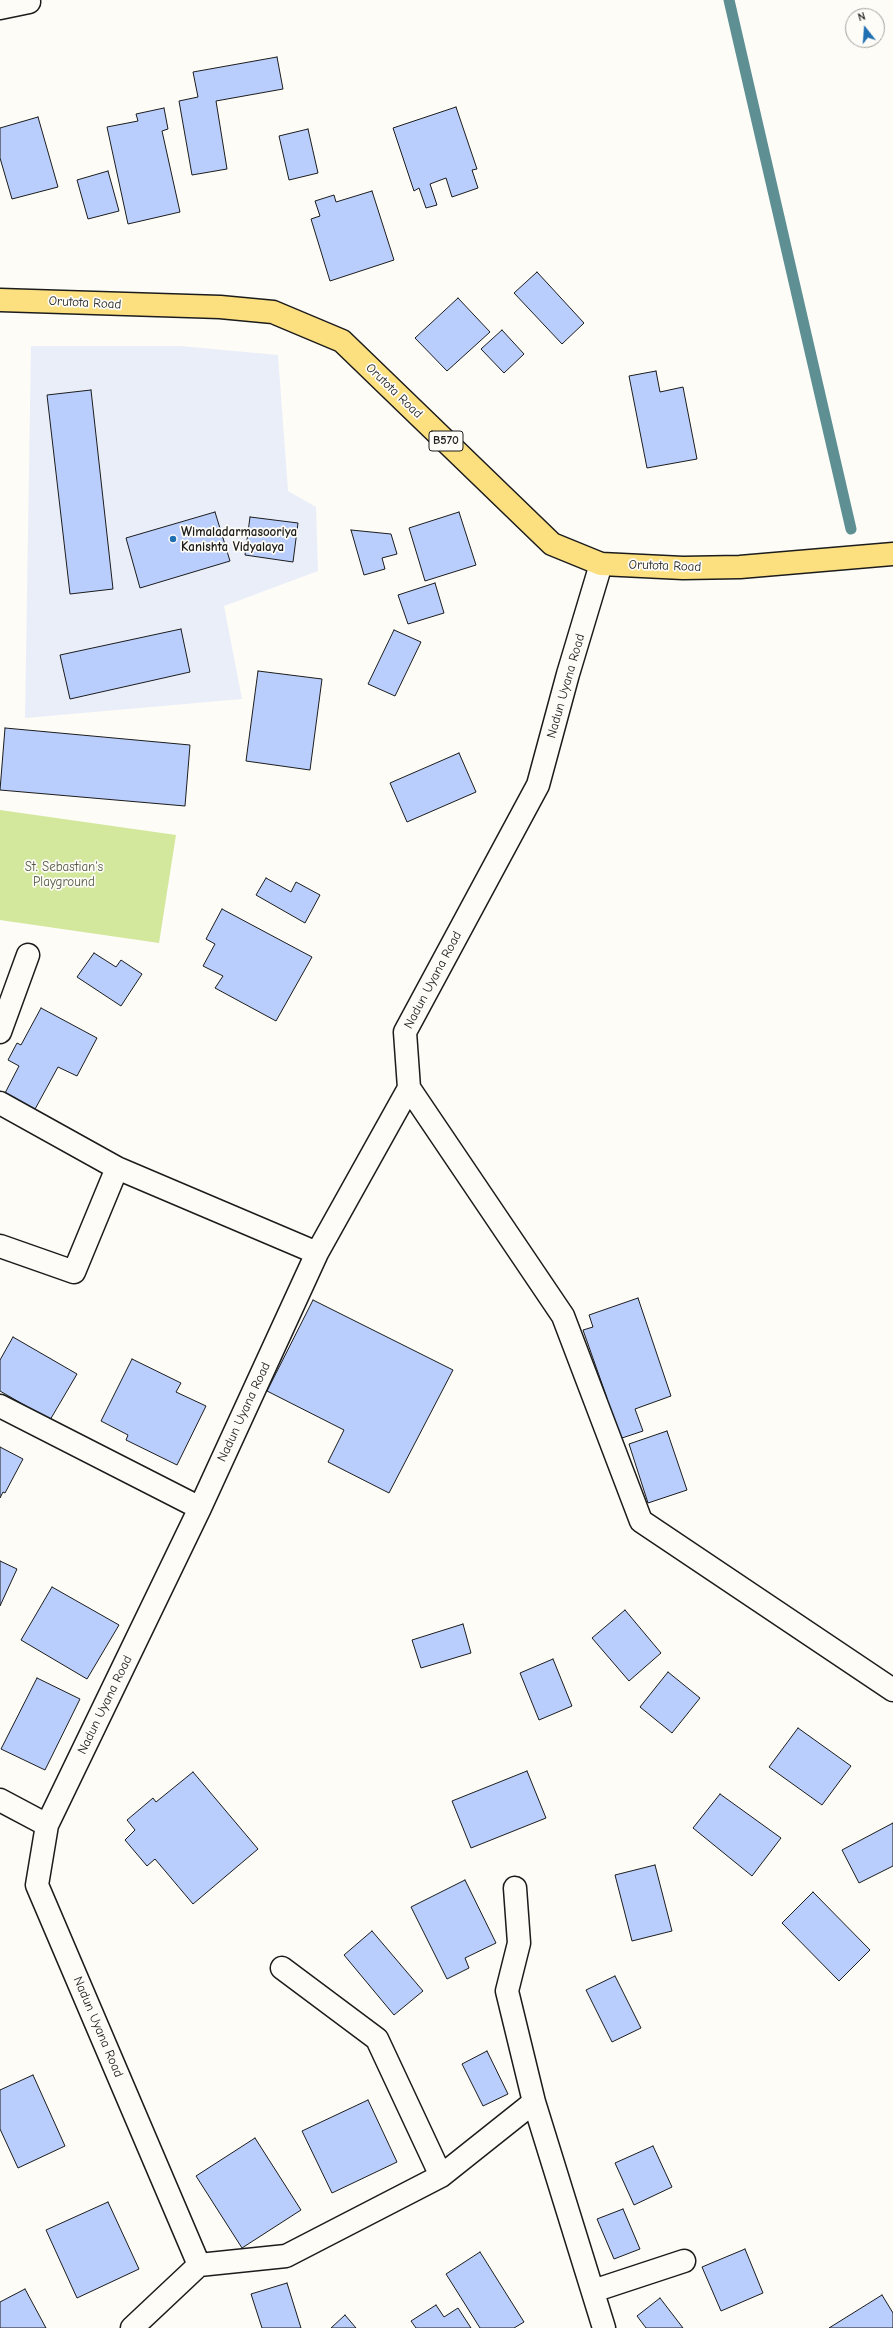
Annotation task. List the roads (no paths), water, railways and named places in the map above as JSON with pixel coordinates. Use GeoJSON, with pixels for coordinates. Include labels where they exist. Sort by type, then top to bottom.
{"type":"FeatureCollection","features":[{"type":"Feature","properties":{"kind":"main road","name":"Orutota Road"},"geometry":{"type":"LineString","coordinates":[[0,300],[142,306],[220,306],[273,312],[342,341],[552,544],[601,564],[683,568],[740,567],[893,554]]}},
{"type":"Feature","properties":{"kind":"street"},"geometry":{"type":"LineString","coordinates":[[0,8],[29,2],[28,0]]}},
{"type":"Feature","properties":{"kind":"street","name":"Nadun Uyana Road"},"geometry":{"type":"LineString","coordinates":[[199,2265],[37,1885],[47,1825],[200,1508],[317,1252],[409,1088],[405,1032],[538,785],[568,674],[601,564]]}},
{"type":"Feature","properties":{"kind":"street"},"geometry":{"type":"LineString","coordinates":[[0,1032],[28,955]]}},
{"type":"Feature","properties":{"kind":"street"},"geometry":{"type":"LineString","coordinates":[[409,1088],[563,1316],[641,1521],[893,1690]]}},
{"type":"Feature","properties":{"kind":"street"},"geometry":{"type":"LineString","coordinates":[[0,1103],[117,1168],[317,1252]]}},
{"type":"Feature","properties":{"kind":"street"},"geometry":{"type":"LineString","coordinates":[[0,1246],[74,1272],[117,1168]]}},
{"type":"Feature","properties":{"kind":"street"},"geometry":{"type":"LineString","coordinates":[[0,1406],[200,1508]]}},
{"type":"Feature","properties":{"kind":"street"},"geometry":{"type":"LineString","coordinates":[[0,1800],[47,1825]]}},
{"type":"Feature","properties":{"kind":"street"},"geometry":{"type":"LineString","coordinates":[[515,1888],[519,1943],[507,1991],[534,2102],[604,2328]]}},
{"type":"Feature","properties":{"kind":"street"},"geometry":{"type":"LineString","coordinates":[[282,1968],[377,2039],[441,2176]]}},
{"type":"Feature","properties":{"kind":"street"},"geometry":{"type":"LineString","coordinates":[[132,2328],[199,2265],[286,2256],[441,2176],[534,2102]]}},
{"type":"Feature","properties":{"kind":"street"},"geometry":{"type":"LineString","coordinates":[[593,2291],[684,2261]]}},
{"type":"Feature","properties":{"kind":"waterway"},"geometry":{"type":"LineString","coordinates":[[729,0],[851,529]]}},
{"type":"Feature","properties":{"kind":"place","name":"Wimaladarmasooriya Kanishta Vidyalaya"},"geometry":{"type":"Point","coordinates":[173,539]}},
{"type":"Feature","properties":{"kind":"park label","name":"St. Sebastian's Playground"},"geometry":{"type":"Point","coordinates":[64,874]}}]}
